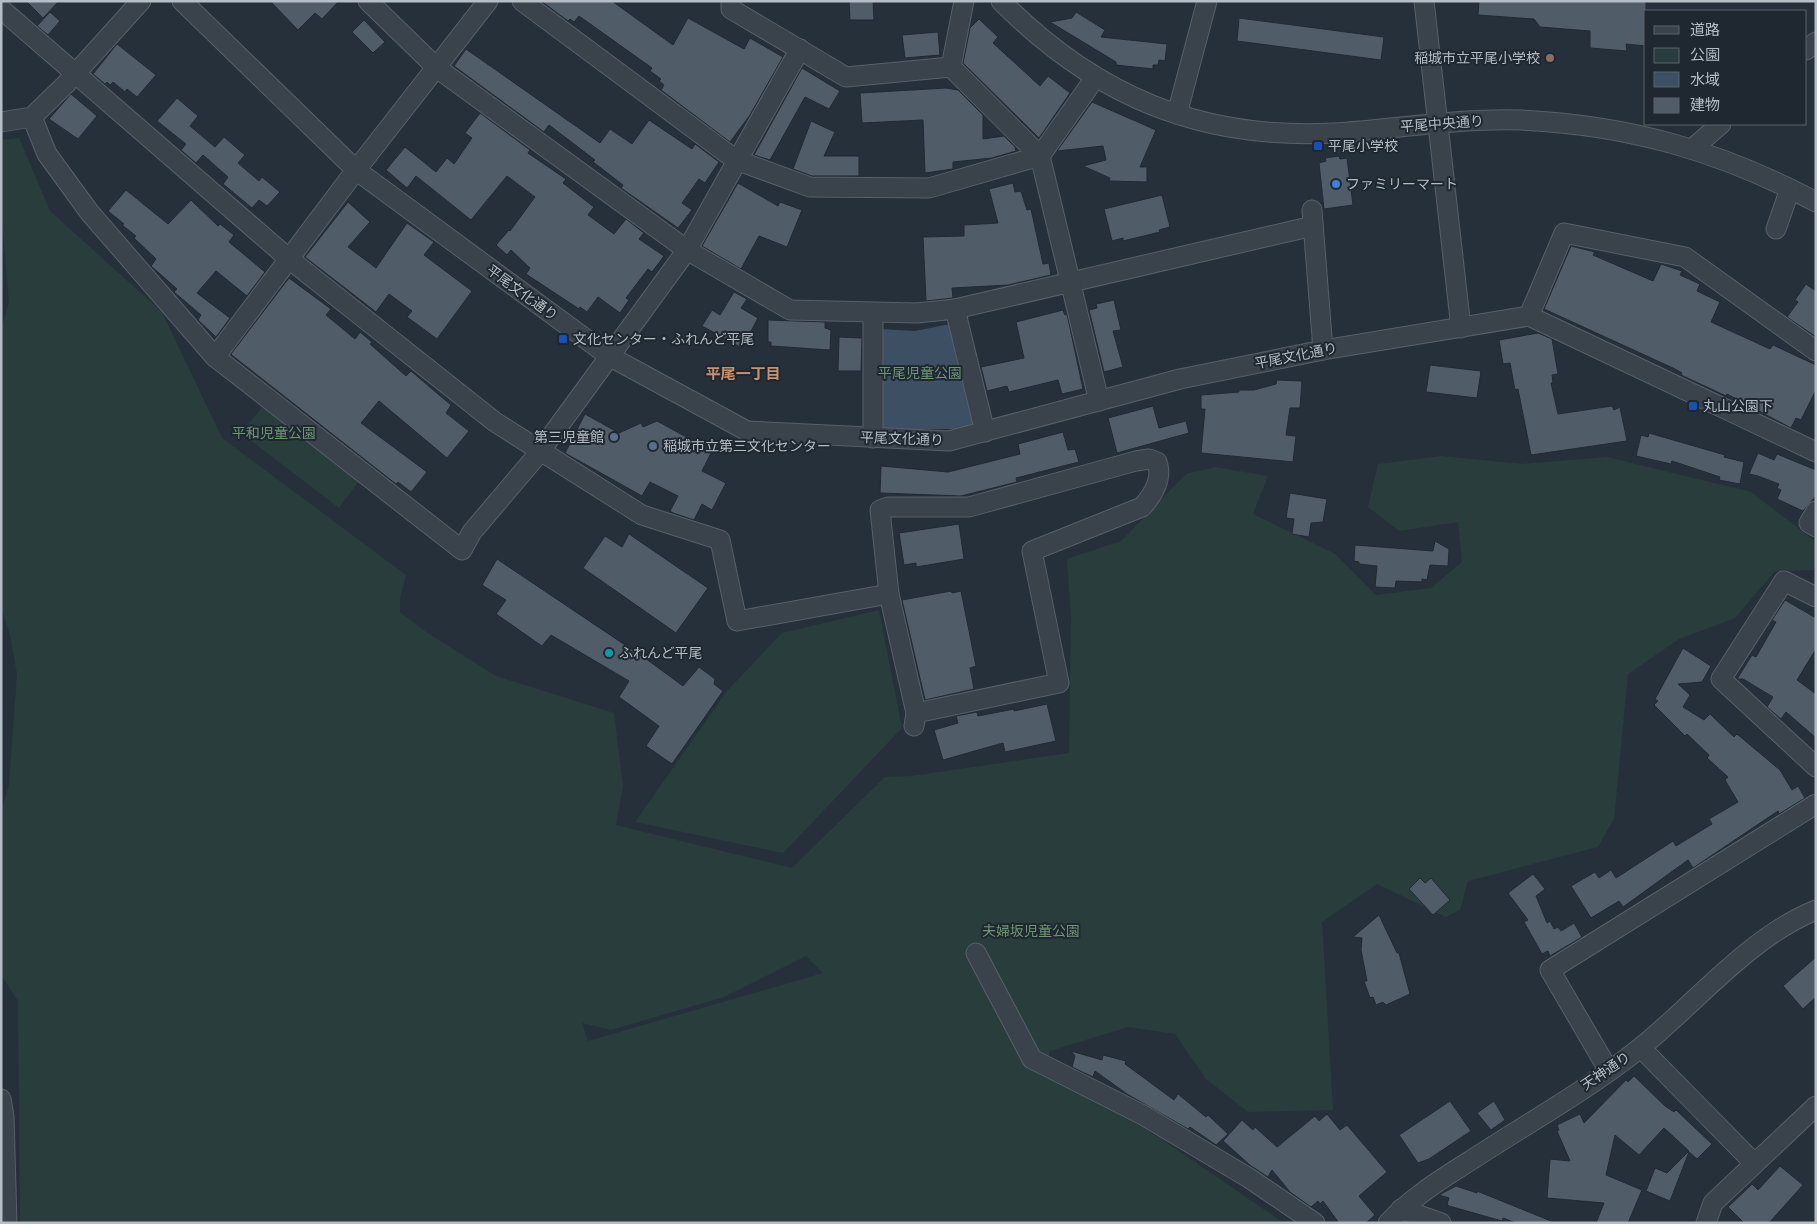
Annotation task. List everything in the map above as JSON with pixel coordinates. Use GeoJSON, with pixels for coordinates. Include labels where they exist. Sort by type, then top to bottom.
{"type":"FeatureCollection","features":[{"type":"Feature","properties":{"kind":"street"},"geometry":{"type":"LineString","coordinates":[[1,122],[32,117],[66,84],[74,72],[141,1]]}},
{"type":"Feature","properties":{"kind":"street","name":"平尾文化通り"},"geometry":{"type":"LineString","coordinates":[[182,1],[356,170],[609,356],[747,431],[949,442],[1180,379],[1323,350],[1529,316]]}},
{"type":"Feature","properties":{"kind":"street"},"geometry":{"type":"LineString","coordinates":[[368,1],[437,68],[687,250],[790,310],[916,313],[955,309],[1071,283],[1313,218],[1323,350]]}},
{"type":"Feature","properties":{"kind":"street"},"geometry":{"type":"LineString","coordinates":[[215,357],[288,258],[488,1]]}},
{"type":"Feature","properties":{"kind":"street"},"geometry":{"type":"LineString","coordinates":[[522,1],[736,160],[810,187],[929,188],[1040,156],[1094,78]]}},
{"type":"Feature","properties":{"kind":"street"},"geometry":{"type":"LineString","coordinates":[[731,1],[731,9],[846,78],[951,67]]}},
{"type":"Feature","properties":{"kind":"street"},"geometry":{"type":"LineString","coordinates":[[951,67],[964,1]]}},
{"type":"Feature","properties":{"kind":"street","name":"平尾中央通り"},"geometry":{"type":"LineString","coordinates":[[1001,1],[1060,54],[1094,78],[1129,97],[1198,121],[1278,135],[1335,133],[1437,123],[1519,120],[1575,124],[1633,133],[1693,148],[1816,202]]}},
{"type":"Feature","properties":{"kind":"street"},"geometry":{"type":"LineString","coordinates":[[1176,114],[1207,1]]}},
{"type":"Feature","properties":{"kind":"street"},"geometry":{"type":"LineString","coordinates":[[1424,1],[1462,328]]}},
{"type":"Feature","properties":{"kind":"street"},"geometry":{"type":"LineString","coordinates":[[1,10],[288,258],[494,422],[540,453],[642,515],[720,540],[738,621],[889,594]]}},
{"type":"Feature","properties":{"kind":"street"},"geometry":{"type":"LineString","coordinates":[[32,117],[47,154],[90,213],[215,357],[462,550],[472,532],[540,453],[687,250],[736,160],[800,50]]}},
{"type":"Feature","properties":{"kind":"street"},"geometry":{"type":"LineString","coordinates":[[951,67],[1040,156],[1099,401]]}},
{"type":"Feature","properties":{"kind":"street"},"geometry":{"type":"LineString","coordinates":[[1693,148],[1720,125]]}},
{"type":"Feature","properties":{"kind":"street"},"geometry":{"type":"LineString","coordinates":[[1776,229],[1790,189]]}},
{"type":"Feature","properties":{"kind":"street"},"geometry":{"type":"LineString","coordinates":[[1816,352],[1685,257],[1564,233],[1529,316],[1816,452]]}},
{"type":"Feature","properties":{"kind":"street"},"geometry":{"type":"LineString","coordinates":[[955,309],[985,432]]}},
{"type":"Feature","properties":{"kind":"street"},"geometry":{"type":"LineString","coordinates":[[872,313],[873,438]]}},
{"type":"Feature","properties":{"kind":"street"},"geometry":{"type":"LineString","coordinates":[[1149,459],[1157,462],[1160,470],[1157,484],[1150,498],[1142,507],[1032,551],[1059,682],[915,719],[889,594],[880,510],[888,507],[969,507],[1136,461],[1149,459]]}},
{"type":"Feature","properties":{"kind":"street"},"geometry":{"type":"LineString","coordinates":[[1816,510],[1810,523],[1816,527]]}},
{"type":"Feature","properties":{"kind":"street"},"geometry":{"type":"LineString","coordinates":[[1816,596],[1784,582],[1721,679],[1816,767]]}},
{"type":"Feature","properties":{"kind":"street"},"geometry":{"type":"LineString","coordinates":[[1609,1071],[1550,970],[1816,804]]}},
{"type":"Feature","properties":{"kind":"street","name":"天神通り"},"geometry":{"type":"LineString","coordinates":[[1388,1223],[1401,1209],[1446,1176],[1609,1071],[1641,1048],[1710,984],[1775,933],[1816,910]]}},
{"type":"Feature","properties":{"kind":"street"},"geometry":{"type":"LineString","coordinates":[[976,952],[1032,1059],[1143,1115],[1249,1178],[1315,1223]]}},
{"type":"Feature","properties":{"kind":"street"},"geometry":{"type":"LineString","coordinates":[[1641,1048],[1754,1163]]}},
{"type":"Feature","properties":{"kind":"street"},"geometry":{"type":"LineString","coordinates":[[1,1099],[4,1117],[7,1223]]}},
{"type":"Feature","properties":{"kind":"street"},"geometry":{"type":"LineString","coordinates":[[1706,1223],[1713,1203],[1816,1106]]}},
{"type":"Feature","properties":{"kind":"street"},"geometry":{"type":"LineString","coordinates":[[1401,1209],[1441,1223]]}},
{"type":"Feature","properties":{"kind":"green space","name":"夫婦坂児童公園"},"geometry":{"type":"Polygon","coordinates":[[[19,138],[50,211],[162,312],[222,438],[406,575],[400,598],[400,612],[426,632],[496,676],[614,713],[623,786],[616,825],[792,868],[885,777],[912,776],[1069,753],[1071,616],[1067,559],[1121,541],[1186,474],[1215,467],[1268,476],[1253,514],[1335,554],[1376,595],[1431,588],[1462,562],[1458,522],[1399,531],[1368,507],[1378,464],[1441,456],[1522,464],[1607,457],[1751,492],[1816,542],[1816,570],[1775,571],[1735,618],[1679,639],[1628,674],[1614,819],[1598,847],[1468,881],[1460,910],[1446,917],[1377,884],[1322,922],[1333,1110],[1248,1112],[1206,1079],[1175,1034],[1128,1027],[1050,1051],[1047,1066],[1164,1141],[1284,1223],[20,1223],[18,1001],[1,975],[1,811],[9,785],[17,674],[10,635],[1,607],[1,328],[9,303],[1,208],[1,140],[19,138]],[[806,956],[724,997],[611,1030],[582,1023],[588,1041],[823,973],[806,956]]]}},
{"type":"Feature","properties":{"kind":"green space","name":"平和児童公園"},"geometry":{"type":"Polygon","coordinates":[[[267,401],[361,478],[339,508],[241,433],[267,401]]]}},
{"type":"Feature","properties":{"kind":"green space"},"geometry":{"type":"Polygon","coordinates":[[[879,610],[902,728],[783,853],[635,822],[727,691],[782,633],[879,610]]]}},
{"type":"Feature","properties":{"kind":"water","name":"平尾児童公園"},"geometry":{"type":"Polygon","coordinates":[[[950,324],[975,426],[960,429],[880,429],[880,329],[915,331],[950,324]]]}},
{"type":"Feature","properties":{"kind":"building"},"geometry":{"type":"Polygon","coordinates":[[[26,1],[59,1],[43,18],[26,1]]]}},
{"type":"Feature","properties":{"kind":"building"},"geometry":{"type":"Polygon","coordinates":[[[270,1],[339,1],[322,19],[315,13],[298,30],[270,1]]]}},
{"type":"Feature","properties":{"kind":"building"},"geometry":{"type":"Polygon","coordinates":[[[541,1],[612,1],[673,45],[688,18],[744,49],[750,38],[783,57],[750,115],[730,142],[661,90],[664,85],[659,81],[661,79],[650,71],[652,68],[579,16],[574,22],[570,19],[568,21],[541,1]]]}},
{"type":"Feature","properties":{"kind":"building"},"geometry":{"type":"Polygon","coordinates":[[[849,1],[873,1],[874,20],[850,20],[849,1]]]}},
{"type":"Feature","properties":{"kind":"building"},"geometry":{"type":"Polygon","coordinates":[[[1479,1],[1646,1],[1646,10],[1644,10],[1644,46],[1626,44],[1627,51],[1590,48],[1590,31],[1540,27],[1534,19],[1478,15],[1479,1]]]}},
{"type":"Feature","properties":{"kind":"building"},"geometry":{"type":"Polygon","coordinates":[[[50,12],[60,21],[48,35],[37,26],[50,12]]]}},
{"type":"Feature","properties":{"kind":"building"},"geometry":{"type":"Polygon","coordinates":[[[1076,12],[1105,30],[1101,37],[1167,44],[1165,61],[1159,60],[1158,65],[1153,65],[1153,69],[1116,65],[1116,62],[1050,22],[1072,18],[1076,12]]]}},
{"type":"Feature","properties":{"kind":"building"},"geometry":{"type":"Polygon","coordinates":[[[1239,18],[1384,37],[1381,60],[1237,41],[1239,18]]]}},
{"type":"Feature","properties":{"kind":"building"},"geometry":{"type":"Polygon","coordinates":[[[979,19],[998,37],[993,43],[1040,86],[1048,76],[1070,93],[1039,138],[963,63],[970,28],[979,19]]]}},
{"type":"Feature","properties":{"kind":"building"},"geometry":{"type":"Polygon","coordinates":[[[364,20],[385,42],[373,53],[352,32],[364,20]]]}},
{"type":"Feature","properties":{"kind":"building"},"geometry":{"type":"Polygon","coordinates":[[[938,32],[940,55],[905,58],[902,35],[938,32]]]}},
{"type":"Feature","properties":{"kind":"building"},"geometry":{"type":"Polygon","coordinates":[[[117,44],[156,75],[137,97],[127,89],[125,92],[113,82],[110,85],[107,82],[105,84],[93,74],[117,44]]]}},
{"type":"Feature","properties":{"kind":"building"},"geometry":{"type":"Polygon","coordinates":[[[466,49],[600,143],[610,129],[632,144],[649,120],[692,149],[695,144],[719,162],[705,183],[699,179],[682,203],[692,210],[678,228],[621,188],[623,185],[593,162],[595,160],[549,125],[544,132],[454,66],[466,49]]]}},
{"type":"Feature","properties":{"kind":"building"},"geometry":{"type":"Polygon","coordinates":[[[802,68],[840,91],[829,109],[805,97],[770,160],[754,155],[802,68]]]}},
{"type":"Feature","properties":{"kind":"building"},"geometry":{"type":"Polygon","coordinates":[[[946,88],[958,90],[983,115],[983,139],[1004,136],[1015,147],[1016,151],[992,158],[953,162],[953,169],[925,173],[923,120],[862,123],[860,93],[946,88]]]}},
{"type":"Feature","properties":{"kind":"building"},"geometry":{"type":"Polygon","coordinates":[[[71,94],[97,116],[78,139],[49,119],[71,94]]]}},
{"type":"Feature","properties":{"kind":"building"},"geometry":{"type":"Polygon","coordinates":[[[177,98],[198,116],[190,126],[215,147],[224,137],[245,155],[238,163],[259,181],[262,177],[280,192],[267,206],[259,200],[252,208],[223,184],[228,177],[203,155],[196,163],[181,150],[186,144],[157,121],[177,98]]]}},
{"type":"Feature","properties":{"kind":"building"},"geometry":{"type":"Polygon","coordinates":[[[1092,102],[1156,130],[1140,167],[1147,167],[1147,182],[1109,181],[1110,178],[1083,166],[1106,160],[1103,146],[1057,151],[1092,102]]]}},
{"type":"Feature","properties":{"kind":"building"},"geometry":{"type":"Polygon","coordinates":[[[480,113],[530,150],[528,153],[566,179],[563,183],[594,207],[588,215],[614,234],[626,219],[644,233],[639,239],[664,256],[652,272],[648,269],[626,298],[629,300],[620,313],[598,297],[587,312],[580,307],[579,309],[526,274],[530,268],[511,250],[507,255],[496,245],[510,231],[535,197],[507,176],[471,220],[416,176],[407,188],[386,170],[405,147],[436,172],[447,158],[454,164],[472,138],[465,133],[480,113]]]}},
{"type":"Feature","properties":{"kind":"building"},"geometry":{"type":"Polygon","coordinates":[[[811,121],[835,132],[824,156],[859,156],[859,176],[812,176],[793,169],[811,121]]]}},
{"type":"Feature","properties":{"kind":"building","name":"ファミリーマート"},"geometry":{"type":"Polygon","coordinates":[[[1339,156],[1340,159],[1347,158],[1353,205],[1324,209],[1319,163],[1326,161],[1325,158],[1339,156]]]}},
{"type":"Feature","properties":{"kind":"building"},"geometry":{"type":"Polygon","coordinates":[[[738,183],[778,206],[780,202],[802,210],[787,247],[759,236],[741,269],[702,246],[738,183]]]}},
{"type":"Feature","properties":{"kind":"building"},"geometry":{"type":"Polygon","coordinates":[[[1013,183],[1015,192],[1021,191],[1027,210],[1031,209],[1043,264],[1049,263],[1051,275],[1008,285],[952,288],[953,298],[926,301],[923,237],[964,236],[964,225],[998,223],[989,189],[1013,183]]]}},
{"type":"Feature","properties":{"kind":"building"},"geometry":{"type":"Polygon","coordinates":[[[126,190],[168,224],[191,200],[218,226],[220,224],[234,235],[229,242],[265,272],[247,296],[216,271],[197,293],[230,318],[216,337],[198,320],[201,315],[174,292],[177,289],[151,266],[156,259],[134,238],[136,236],[122,225],[124,224],[108,211],[126,190]]]}},
{"type":"Feature","properties":{"kind":"building"},"geometry":{"type":"Polygon","coordinates":[[[1162,195],[1170,227],[1159,230],[1160,232],[1123,241],[1123,238],[1112,241],[1104,209],[1162,195]]]}},
{"type":"Feature","properties":{"kind":"building"},"geometry":{"type":"Polygon","coordinates":[[[348,202],[370,222],[348,247],[376,268],[407,223],[434,242],[424,255],[472,291],[437,339],[407,317],[412,311],[389,294],[376,312],[305,257],[348,202]]]}},
{"type":"Feature","properties":{"kind":"building"},"geometry":{"type":"Polygon","coordinates":[[[1571,246],[1595,252],[1593,255],[1653,281],[1661,264],[1682,271],[1680,275],[1700,284],[1697,291],[1720,302],[1711,322],[1770,349],[1773,345],[1816,365],[1816,390],[1801,420],[1796,418],[1791,428],[1727,394],[1726,396],[1681,375],[1682,373],[1675,369],[1544,309],[1571,246]]]}},
{"type":"Feature","properties":{"kind":"building"},"geometry":{"type":"Polygon","coordinates":[[[289,278],[331,309],[326,315],[355,339],[360,332],[372,342],[370,344],[406,376],[411,371],[451,405],[446,413],[469,431],[447,458],[379,401],[361,423],[427,472],[411,492],[398,482],[396,484],[231,354],[289,278]]]}},
{"type":"Feature","properties":{"kind":"building"},"geometry":{"type":"Polygon","coordinates":[[[1806,284],[1816,291],[1816,337],[1787,317],[1798,302],[1795,300],[1806,284]]]}},
{"type":"Feature","properties":{"kind":"building"},"geometry":{"type":"Polygon","coordinates":[[[734,292],[747,299],[741,308],[758,318],[742,348],[702,326],[712,310],[720,315],[734,292]]]}},
{"type":"Feature","properties":{"kind":"building"},"geometry":{"type":"Polygon","coordinates":[[[1114,300],[1121,330],[1113,331],[1123,367],[1104,372],[1089,310],[1097,308],[1096,304],[1114,300]]]}},
{"type":"Feature","properties":{"kind":"building"},"geometry":{"type":"Polygon","coordinates":[[[1063,310],[1065,315],[1067,314],[1083,389],[1062,394],[1058,380],[1009,392],[1007,386],[987,391],[981,367],[1024,358],[1016,322],[1063,310]]]}},
{"type":"Feature","properties":{"kind":"building"},"geometry":{"type":"Polygon","coordinates":[[[768,320],[825,322],[825,328],[831,330],[830,350],[771,346],[771,342],[768,342],[768,320]]]}},
{"type":"Feature","properties":{"kind":"building"},"geometry":{"type":"Polygon","coordinates":[[[1538,333],[1552,339],[1558,374],[1552,375],[1553,383],[1551,383],[1558,414],[1612,406],[1614,410],[1620,407],[1627,441],[1531,455],[1518,389],[1515,390],[1510,363],[1503,364],[1499,340],[1538,333]]]}},
{"type":"Feature","properties":{"kind":"building"},"geometry":{"type":"Polygon","coordinates":[[[839,337],[862,338],[861,371],[838,371],[839,337]]]}},
{"type":"Feature","properties":{"kind":"building"},"geometry":{"type":"Polygon","coordinates":[[[1430,365],[1481,371],[1477,398],[1426,392],[1430,365]]]}},
{"type":"Feature","properties":{"kind":"building"},"geometry":{"type":"Polygon","coordinates":[[[1277,380],[1302,381],[1300,408],[1290,408],[1286,435],[1296,436],[1293,462],[1201,453],[1205,409],[1201,409],[1201,395],[1254,390],[1276,384],[1277,380]]]}},
{"type":"Feature","properties":{"kind":"building"},"geometry":{"type":"Polygon","coordinates":[[[1153,406],[1159,428],[1186,421],[1189,433],[1117,453],[1108,418],[1153,406]]]}},
{"type":"Feature","properties":{"kind":"building"},"geometry":{"type":"Polygon","coordinates":[[[585,414],[619,433],[641,423],[643,427],[657,421],[712,451],[702,471],[726,483],[712,510],[702,504],[694,520],[673,513],[670,511],[678,496],[650,482],[642,496],[565,453],[585,414]]]}},
{"type":"Feature","properties":{"kind":"building"},"geometry":{"type":"Polygon","coordinates":[[[1063,432],[1068,450],[1075,449],[1079,462],[1016,478],[1017,482],[961,496],[880,493],[881,466],[948,472],[1020,454],[1018,444],[1063,432]]]}},
{"type":"Feature","properties":{"kind":"building"},"geometry":{"type":"Polygon","coordinates":[[[1649,433],[1744,462],[1740,484],[1719,480],[1720,477],[1672,461],[1671,464],[1636,456],[1641,435],[1648,437],[1649,433]]]}},
{"type":"Feature","properties":{"kind":"building"},"geometry":{"type":"Polygon","coordinates":[[[1758,453],[1774,460],[1777,454],[1816,470],[1816,496],[1803,511],[1777,499],[1781,490],[1777,488],[1779,484],[1749,474],[1758,453]]]}},
{"type":"Feature","properties":{"kind":"building"},"geometry":{"type":"Polygon","coordinates":[[[1290,493],[1327,499],[1323,522],[1311,523],[1309,537],[1292,534],[1294,519],[1286,518],[1290,493]]]}},
{"type":"Feature","properties":{"kind":"building"},"geometry":{"type":"Polygon","coordinates":[[[959,524],[964,559],[916,567],[916,563],[904,565],[899,533],[959,524]]]}},
{"type":"Feature","properties":{"kind":"building"},"geometry":{"type":"Polygon","coordinates":[[[629,534],[708,588],[676,633],[583,568],[605,536],[622,547],[629,534]]]}},
{"type":"Feature","properties":{"kind":"building"},"geometry":{"type":"Polygon","coordinates":[[[1435,541],[1449,549],[1448,566],[1430,565],[1427,580],[1422,579],[1422,582],[1396,581],[1395,588],[1375,587],[1377,566],[1359,564],[1359,562],[1354,561],[1355,545],[1433,551],[1435,541]]]}},
{"type":"Feature","properties":{"kind":"building","name":"ふれんど平尾"},"geometry":{"type":"Polygon","coordinates":[[[497,559],[683,686],[699,667],[715,679],[714,684],[723,691],[672,764],[646,746],[659,726],[619,697],[629,681],[551,635],[542,646],[496,614],[506,600],[482,585],[497,559]]]}},
{"type":"Feature","properties":{"kind":"building"},"geometry":{"type":"Polygon","coordinates":[[[951,591],[952,593],[961,591],[976,666],[970,668],[974,689],[925,700],[902,600],[951,591]]]}},
{"type":"Feature","properties":{"kind":"building"},"geometry":{"type":"Polygon","coordinates":[[[1785,600],[1816,618],[1816,649],[1797,680],[1816,694],[1816,738],[1786,712],[1781,719],[1767,707],[1773,697],[1743,679],[1737,679],[1752,655],[1756,657],[1776,622],[1772,620],[1785,600]]]}},
{"type":"Feature","properties":{"kind":"building"},"geometry":{"type":"Polygon","coordinates":[[[1683,648],[1711,666],[1702,682],[1678,684],[1690,695],[1683,707],[1704,720],[1710,714],[1734,737],[1737,734],[1780,770],[1792,790],[1798,786],[1805,798],[1779,814],[1778,811],[1693,868],[1688,860],[1623,907],[1619,901],[1591,918],[1571,886],[1595,872],[1599,878],[1611,870],[1616,878],[1673,841],[1676,846],[1712,824],[1709,819],[1738,802],[1725,780],[1728,777],[1707,758],[1709,755],[1687,734],[1685,736],[1654,705],[1658,701],[1655,699],[1683,648]]]}},
{"type":"Feature","properties":{"kind":"building"},"geometry":{"type":"Polygon","coordinates":[[[1047,704],[1056,741],[1005,752],[1003,743],[943,760],[934,730],[958,723],[956,716],[977,712],[978,716],[1047,704]]]}},
{"type":"Feature","properties":{"kind":"building"},"geometry":{"type":"Polygon","coordinates":[[[1533,874],[1545,889],[1536,896],[1547,923],[1550,921],[1554,929],[1558,927],[1561,931],[1574,923],[1582,937],[1550,956],[1548,951],[1542,954],[1524,922],[1528,920],[1508,893],[1533,874]]]}},
{"type":"Feature","properties":{"kind":"building"},"geometry":{"type":"Polygon","coordinates":[[[1420,878],[1425,883],[1431,878],[1450,900],[1433,915],[1409,889],[1420,878]]]}},
{"type":"Feature","properties":{"kind":"building"},"geometry":{"type":"Polygon","coordinates":[[[1379,915],[1397,953],[1399,953],[1410,994],[1386,1005],[1383,1002],[1376,1005],[1373,997],[1370,998],[1364,981],[1367,981],[1361,950],[1362,938],[1353,937],[1379,915]]]}},
{"type":"Feature","properties":{"kind":"building"},"geometry":{"type":"Polygon","coordinates":[[[1816,957],[1816,997],[1803,1009],[1783,986],[1816,957]]]}},
{"type":"Feature","properties":{"kind":"building"},"geometry":{"type":"Polygon","coordinates":[[[1071,1051],[1102,1060],[1103,1055],[1126,1061],[1125,1064],[1174,1100],[1178,1094],[1206,1117],[1208,1115],[1228,1134],[1216,1145],[1190,1127],[1188,1129],[1127,1094],[1095,1071],[1093,1077],[1072,1067],[1075,1056],[1071,1051]]]}},
{"type":"Feature","properties":{"kind":"building"},"geometry":{"type":"Polygon","coordinates":[[[1634,1076],[1665,1106],[1674,1112],[1676,1110],[1712,1144],[1697,1159],[1689,1152],[1670,1201],[1646,1191],[1655,1168],[1667,1173],[1689,1151],[1664,1128],[1639,1155],[1615,1135],[1606,1175],[1642,1190],[1628,1223],[1596,1223],[1604,1203],[1547,1198],[1550,1159],[1570,1161],[1557,1131],[1559,1130],[1557,1125],[1580,1114],[1584,1123],[1626,1080],[1628,1082],[1634,1076]]]}},
{"type":"Feature","properties":{"kind":"building"},"geometry":{"type":"Polygon","coordinates":[[[1450,1101],[1471,1131],[1429,1159],[1418,1163],[1399,1135],[1450,1101]]]}},
{"type":"Feature","properties":{"kind":"building"},"geometry":{"type":"Polygon","coordinates":[[[1494,1101],[1505,1120],[1491,1130],[1477,1113],[1494,1101]]]}},
{"type":"Feature","properties":{"kind":"building"},"geometry":{"type":"Polygon","coordinates":[[[1327,1114],[1340,1130],[1347,1125],[1387,1172],[1359,1196],[1375,1215],[1366,1223],[1339,1223],[1323,1201],[1320,1204],[1318,1201],[1311,1207],[1290,1192],[1272,1170],[1268,1177],[1251,1166],[1223,1141],[1242,1120],[1253,1130],[1255,1127],[1277,1147],[1315,1116],[1319,1121],[1327,1114]]]}},
{"type":"Feature","properties":{"kind":"building"},"geometry":{"type":"Polygon","coordinates":[[[1780,1166],[1803,1185],[1769,1223],[1744,1223],[1728,1207],[1752,1184],[1758,1190],[1780,1166]]]}},
{"type":"Feature","properties":{"kind":"building"},"geometry":{"type":"Polygon","coordinates":[[[1456,1186],[1477,1193],[1477,1191],[1556,1223],[1516,1223],[1503,1218],[1502,1221],[1449,1206],[1447,1204],[1449,1198],[1439,1195],[1456,1186]]]}},
{"type":"Feature","properties":{"kind":"place","name":"稲城市立平尾小学校"},"geometry":{"type":"Point","coordinates":[1550,58]}},
{"type":"Feature","properties":{"kind":"place","name":"平尾小学校"},"geometry":{"type":"Point","coordinates":[1318,146]}},
{"type":"Feature","properties":{"kind":"place","name":"ファミリーマート"},"geometry":{"type":"Point","coordinates":[1336,184]}},
{"type":"Feature","properties":{"kind":"place","name":"文化センター・ふれんど平尾"},"geometry":{"type":"Point","coordinates":[563,339]}},
{"type":"Feature","properties":{"kind":"place","name":"丸山公園下"},"geometry":{"type":"Point","coordinates":[1693,406]}},
{"type":"Feature","properties":{"kind":"place","name":"第三児童館"},"geometry":{"type":"Point","coordinates":[614,437]}},
{"type":"Feature","properties":{"kind":"place","name":"稲城市立第三文化センター"},"geometry":{"type":"Point","coordinates":[653,446]}},
{"type":"Feature","properties":{"kind":"place","name":"ふれんど平尾"},"geometry":{"type":"Point","coordinates":[609,653]}},
{"type":"Feature","properties":{"kind":"district","name":"平尾一丁目"},"geometry":{"type":"Point","coordinates":[743,374]}}]}
